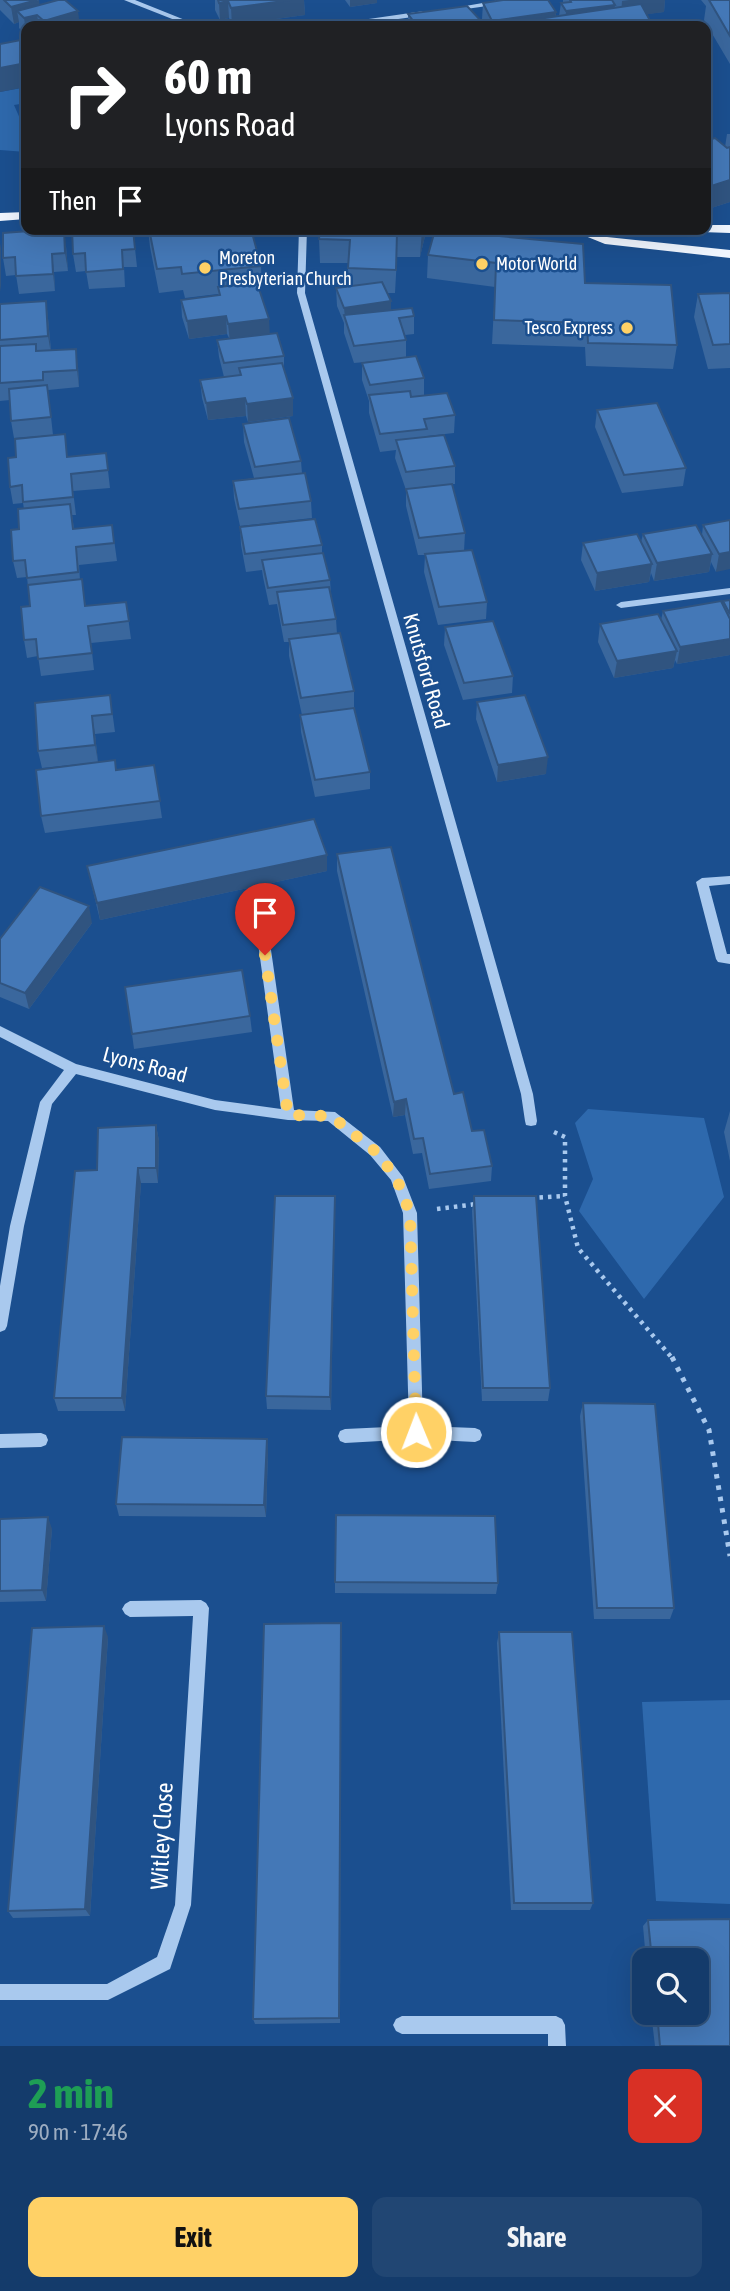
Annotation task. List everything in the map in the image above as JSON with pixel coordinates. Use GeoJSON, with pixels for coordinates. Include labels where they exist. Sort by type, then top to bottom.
{"type":"FeatureCollection","features":[{"type":"Feature","properties":{"kind":"main road"},"geometry":{"type":"LineString","coordinates":[[0,216],[21,216]]}},
{"type":"Feature","properties":{"kind":"main road"},"geometry":{"type":"LineString","coordinates":[[711,229],[730,229]]}},
{"type":"Feature","properties":{"kind":"main road"},"geometry":{"type":"LineString","coordinates":[[591,235],[605,240],[730,254]]}},
{"type":"Feature","properties":{"kind":"street"},"geometry":{"type":"LineString","coordinates":[[128,0],[183,21]]}},
{"type":"Feature","properties":{"kind":"street"},"geometry":{"type":"LineString","coordinates":[[446,10],[515,0]]}},
{"type":"Feature","properties":{"kind":"street"},"geometry":{"type":"LineString","coordinates":[[369,21],[432,12]]}},
{"type":"Feature","properties":{"kind":"street","name":"Knutsford Road"},"geometry":{"type":"LineString","coordinates":[[303,235],[300,293],[527,1094],[531,1121]]}},
{"type":"Feature","properties":{"kind":"street"},"geometry":{"type":"LineString","coordinates":[[621,605],[730,591]]}},
{"type":"Feature","properties":{"kind":"street"},"geometry":{"type":"LineString","coordinates":[[730,880],[702,882],[722,959],[730,959]]}},
{"type":"Feature","properties":{"kind":"street"},"geometry":{"type":"LineString","coordinates":[[261,929],[288,1115]]}},
{"type":"Feature","properties":{"kind":"street","name":"Lyons Road"},"geometry":{"type":"LineString","coordinates":[[0,1031],[73,1068],[215,1105],[288,1115],[331,1116],[375,1151],[396,1177],[410,1213],[416,1432]]}},
{"type":"Feature","properties":{"kind":"street"},"geometry":{"type":"LineString","coordinates":[[0,1326],[17,1226],[46,1102],[73,1068]]}},
{"type":"Feature","properties":{"kind":"street"},"geometry":{"type":"LineString","coordinates":[[345,1436],[416,1432],[475,1435]]}},
{"type":"Feature","properties":{"kind":"street"},"geometry":{"type":"LineString","coordinates":[[0,1441],[41,1440]]}},
{"type":"Feature","properties":{"kind":"street","name":"Witley Close"},"geometry":{"type":"LineString","coordinates":[[0,1992],[108,1992],[164,1963],[183,1905],[201,1608],[131,1609]]}},
{"type":"Feature","properties":{"kind":"street"},"geometry":{"type":"LineString","coordinates":[[402,2025],[556,2025],[557,2046]]}},
{"type":"Feature","properties":{"kind":"path"},"geometry":{"type":"LineString","coordinates":[[531,1121],[565,1137],[565,1196],[578,1248],[674,1360],[709,1430],[730,1556]]}},
{"type":"Feature","properties":{"kind":"path"},"geometry":{"type":"LineString","coordinates":[[519,1198],[565,1196]]}},
{"type":"Feature","properties":{"kind":"path"},"geometry":{"type":"LineString","coordinates":[[410,1213],[478,1204]]}},
{"type":"Feature","properties":{"kind":"shaded area"},"geometry":{"type":"Polygon","coordinates":[[[21,88],[21,104],[14,105],[21,121],[21,152],[0,150],[0,92],[21,88]]]}},
{"type":"Feature","properties":{"kind":"shaded area"},"geometry":{"type":"Polygon","coordinates":[[[588,1109],[704,1118],[724,1197],[644,1299],[579,1211],[593,1179],[575,1123],[588,1109]]]}},
{"type":"Feature","properties":{"kind":"shaded area"},"geometry":{"type":"Polygon","coordinates":[[[730,1700],[730,1904],[656,1901],[642,1702],[730,1700]]]}},
{"type":"Feature","properties":{"kind":"building"},"geometry":{"type":"Polygon","coordinates":[[[4,0],[37,0],[11,7],[4,0]]]}},
{"type":"Feature","properties":{"kind":"building"},"geometry":{"type":"Polygon","coordinates":[[[65,0],[78,11],[44,21],[37,15],[24,18],[17,11],[65,0]]]}},
{"type":"Feature","properties":{"kind":"building"},"geometry":{"type":"Polygon","coordinates":[[[218,0],[291,0],[231,8],[228,1],[219,3],[218,0]]]}},
{"type":"Feature","properties":{"kind":"building"},"geometry":{"type":"Polygon","coordinates":[[[548,0],[556,12],[492,21],[483,3],[548,0]]]}},
{"type":"Feature","properties":{"kind":"building"},"geometry":{"type":"Polygon","coordinates":[[[570,0],[612,0],[615,5],[566,11],[561,3],[571,2],[570,0]]]}},
{"type":"Feature","properties":{"kind":"building"},"geometry":{"type":"Polygon","coordinates":[[[709,0],[730,0],[730,36],[709,0]]]}},
{"type":"Feature","properties":{"kind":"building"},"geometry":{"type":"Polygon","coordinates":[[[641,4],[650,21],[540,21],[538,19],[641,4]]]}},
{"type":"Feature","properties":{"kind":"building"},"geometry":{"type":"Polygon","coordinates":[[[467,6],[481,21],[413,21],[408,14],[467,6]]]}},
{"type":"Feature","properties":{"kind":"building"},"geometry":{"type":"Polygon","coordinates":[[[21,40],[21,64],[0,68],[0,44],[21,40]]]}},
{"type":"Feature","properties":{"kind":"building"},"geometry":{"type":"Polygon","coordinates":[[[715,138],[727,148],[730,147],[730,180],[711,186],[711,139],[715,138]]]}},
{"type":"Feature","properties":{"kind":"building"},"geometry":{"type":"Polygon","coordinates":[[[3,233],[64,235],[65,253],[52,254],[53,274],[16,276],[15,257],[3,258],[3,233]]]}},
{"type":"Feature","properties":{"kind":"building"},"geometry":{"type":"Polygon","coordinates":[[[72,235],[134,235],[135,249],[122,250],[123,269],[86,272],[85,253],[73,254],[72,235]]]}},
{"type":"Feature","properties":{"kind":"building"},"geometry":{"type":"Polygon","coordinates":[[[150,235],[253,235],[261,266],[182,274],[181,267],[157,269],[150,235]]]}},
{"type":"Feature","properties":{"kind":"building"},"geometry":{"type":"Polygon","coordinates":[[[319,235],[397,235],[396,270],[348,268],[350,240],[319,239],[319,235]]]}},
{"type":"Feature","properties":{"kind":"building"},"geometry":{"type":"Polygon","coordinates":[[[434,235],[488,235],[583,244],[585,283],[671,285],[677,345],[588,343],[587,323],[494,320],[496,263],[428,255],[434,235]]]}},
{"type":"Feature","properties":{"kind":"building"},"geometry":{"type":"Polygon","coordinates":[[[382,282],[391,301],[344,308],[336,288],[382,282]]]}},
{"type":"Feature","properties":{"kind":"building"},"geometry":{"type":"Polygon","coordinates":[[[257,283],[269,319],[228,324],[226,316],[187,321],[181,300],[220,295],[218,287],[257,283]]]}},
{"type":"Feature","properties":{"kind":"building"},"geometry":{"type":"Polygon","coordinates":[[[730,293],[730,344],[713,345],[698,294],[730,293]]]}},
{"type":"Feature","properties":{"kind":"building"},"geometry":{"type":"Polygon","coordinates":[[[46,301],[48,336],[0,340],[0,304],[46,301]]]}},
{"type":"Feature","properties":{"kind":"building"},"geometry":{"type":"Polygon","coordinates":[[[412,308],[414,316],[399,318],[406,340],[354,346],[344,315],[412,308]]]}},
{"type":"Feature","properties":{"kind":"building"},"geometry":{"type":"Polygon","coordinates":[[[277,333],[284,356],[224,363],[217,340],[277,333]]]}},
{"type":"Feature","properties":{"kind":"building"},"geometry":{"type":"Polygon","coordinates":[[[36,344],[36,351],[76,349],[77,370],[43,372],[43,380],[0,383],[0,346],[36,344]]]}},
{"type":"Feature","properties":{"kind":"building"},"geometry":{"type":"Polygon","coordinates":[[[416,356],[424,378],[370,385],[362,363],[416,356]]]}},
{"type":"Feature","properties":{"kind":"building"},"geometry":{"type":"Polygon","coordinates":[[[282,363],[293,398],[247,404],[245,398],[206,403],[200,380],[241,375],[239,368],[282,363]]]}},
{"type":"Feature","properties":{"kind":"building"},"geometry":{"type":"Polygon","coordinates":[[[47,385],[51,417],[11,421],[9,389],[47,385]]]}},
{"type":"Feature","properties":{"kind":"building"},"geometry":{"type":"Polygon","coordinates":[[[410,391],[411,397],[447,393],[455,415],[424,419],[427,429],[380,434],[369,395],[410,391]]]}},
{"type":"Feature","properties":{"kind":"building"},"geometry":{"type":"Polygon","coordinates":[[[657,403],[686,468],[624,475],[597,410],[657,403]]]}},
{"type":"Feature","properties":{"kind":"building"},"geometry":{"type":"Polygon","coordinates":[[[289,418],[301,461],[255,467],[243,424],[289,418]]]}},
{"type":"Feature","properties":{"kind":"building"},"geometry":{"type":"Polygon","coordinates":[[[65,434],[67,457],[106,453],[108,470],[71,474],[73,497],[23,502],[22,485],[10,487],[8,458],[16,457],[15,439],[65,434]]]}},
{"type":"Feature","properties":{"kind":"building"},"geometry":{"type":"Polygon","coordinates":[[[444,435],[455,466],[406,472],[396,440],[444,435]]]}},
{"type":"Feature","properties":{"kind":"building"},"geometry":{"type":"Polygon","coordinates":[[[305,473],[311,501],[239,509],[233,481],[305,473]]]}},
{"type":"Feature","properties":{"kind":"building"},"geometry":{"type":"Polygon","coordinates":[[[452,484],[465,533],[419,538],[406,489],[452,484]]]}},
{"type":"Feature","properties":{"kind":"building"},"geometry":{"type":"Polygon","coordinates":[[[70,504],[73,529],[112,525],[114,543],[76,547],[78,572],[27,578],[25,560],[13,561],[11,530],[19,529],[18,509],[70,504]]]}},
{"type":"Feature","properties":{"kind":"building"},"geometry":{"type":"Polygon","coordinates":[[[315,519],[322,545],[245,554],[240,527],[315,519]]]}},
{"type":"Feature","properties":{"kind":"building"},"geometry":{"type":"Polygon","coordinates":[[[730,520],[730,552],[719,554],[703,525],[730,520]]]}},
{"type":"Feature","properties":{"kind":"building"},"geometry":{"type":"Polygon","coordinates":[[[696,525],[712,554],[657,563],[643,534],[696,525]]]}},
{"type":"Feature","properties":{"kind":"building"},"geometry":{"type":"Polygon","coordinates":[[[637,534],[652,564],[597,573],[583,543],[637,534]]]}},
{"type":"Feature","properties":{"kind":"building"},"geometry":{"type":"Polygon","coordinates":[[[472,550],[487,602],[439,607],[425,554],[472,550]]]}},
{"type":"Feature","properties":{"kind":"building"},"geometry":{"type":"Polygon","coordinates":[[[323,553],[330,580],[268,588],[262,560],[323,553]]]}},
{"type":"Feature","properties":{"kind":"building"},"geometry":{"type":"Polygon","coordinates":[[[82,579],[85,606],[126,602],[129,621],[88,626],[92,653],[38,659],[36,639],[24,640],[21,607],[30,606],[28,585],[82,579]]]}},
{"type":"Feature","properties":{"kind":"building"},"geometry":{"type":"Polygon","coordinates":[[[329,587],[336,619],[283,625],[277,592],[329,587]]]}},
{"type":"Feature","properties":{"kind":"building"},"geometry":{"type":"Polygon","coordinates":[[[730,600],[730,614],[723,601],[730,600]]]}},
{"type":"Feature","properties":{"kind":"building"},"geometry":{"type":"Polygon","coordinates":[[[721,601],[730,619],[730,639],[680,647],[663,611],[721,601]]]}},
{"type":"Feature","properties":{"kind":"building"},"geometry":{"type":"Polygon","coordinates":[[[658,614],[677,651],[617,661],[600,624],[658,614]]]}},
{"type":"Feature","properties":{"kind":"building"},"geometry":{"type":"Polygon","coordinates":[[[493,621],[513,676],[464,683],[445,627],[493,621]]]}},
{"type":"Feature","properties":{"kind":"building"},"geometry":{"type":"Polygon","coordinates":[[[340,633],[354,691],[301,698],[289,639],[340,633]]]}},
{"type":"Feature","properties":{"kind":"building"},"geometry":{"type":"Polygon","coordinates":[[[110,695],[112,714],[92,716],[95,745],[38,751],[35,703],[110,695]]]}},
{"type":"Feature","properties":{"kind":"building"},"geometry":{"type":"Polygon","coordinates":[[[525,695],[548,757],[498,765],[477,702],[525,695]]]}},
{"type":"Feature","properties":{"kind":"building"},"geometry":{"type":"Polygon","coordinates":[[[354,708],[370,772],[315,780],[300,715],[354,708]]]}},
{"type":"Feature","properties":{"kind":"building"},"geometry":{"type":"Polygon","coordinates":[[[115,760],[116,770],[154,765],[160,801],[41,816],[36,770],[115,760]]]}},
{"type":"Feature","properties":{"kind":"building"},"geometry":{"type":"Polygon","coordinates":[[[314,819],[327,855],[97,903],[87,866],[314,819]]]}},
{"type":"Feature","properties":{"kind":"building"},"geometry":{"type":"Polygon","coordinates":[[[391,847],[454,1094],[463,1092],[472,1131],[484,1130],[492,1166],[430,1174],[423,1138],[414,1139],[406,1099],[394,1102],[337,854],[391,847]]]}},
{"type":"Feature","properties":{"kind":"building"},"geometry":{"type":"Polygon","coordinates":[[[40,887],[89,906],[25,993],[0,983],[0,939],[40,887]]]}},
{"type":"Feature","properties":{"kind":"building"},"geometry":{"type":"Polygon","coordinates":[[[242,970],[250,1016],[132,1034],[125,987],[242,970]]]}},
{"type":"Feature","properties":{"kind":"building"},"geometry":{"type":"Polygon","coordinates":[[[156,1125],[156,1168],[138,1168],[122,1398],[54,1398],[75,1171],[97,1170],[98,1128],[156,1125]]]}},
{"type":"Feature","properties":{"kind":"building"},"geometry":{"type":"Polygon","coordinates":[[[275,1196],[335,1196],[330,1397],[266,1396],[275,1196]]]}},
{"type":"Feature","properties":{"kind":"building"},"geometry":{"type":"Polygon","coordinates":[[[474,1196],[536,1196],[550,1388],[483,1388],[474,1196]]]}},
{"type":"Feature","properties":{"kind":"building"},"geometry":{"type":"Polygon","coordinates":[[[583,1403],[655,1404],[674,1608],[597,1608],[583,1403]]]}},
{"type":"Feature","properties":{"kind":"building"},"geometry":{"type":"Polygon","coordinates":[[[122,1437],[267,1439],[264,1505],[116,1504],[122,1437]]]}},
{"type":"Feature","properties":{"kind":"building"},"geometry":{"type":"Polygon","coordinates":[[[336,1515],[495,1516],[498,1583],[335,1582],[336,1515]]]}},
{"type":"Feature","properties":{"kind":"building"},"geometry":{"type":"Polygon","coordinates":[[[48,1517],[42,1590],[0,1591],[0,1519],[48,1517]]]}},
{"type":"Feature","properties":{"kind":"building"},"geometry":{"type":"Polygon","coordinates":[[[341,1623],[339,2018],[253,2019],[264,1624],[341,1623]]]}},
{"type":"Feature","properties":{"kind":"building"},"geometry":{"type":"Polygon","coordinates":[[[104,1626],[85,1909],[8,1911],[32,1628],[104,1626]]]}},
{"type":"Feature","properties":{"kind":"building"},"geometry":{"type":"Polygon","coordinates":[[[499,1632],[572,1632],[593,1903],[514,1903],[499,1632]]]}},
{"type":"Feature","properties":{"kind":"building"},"geometry":{"type":"Polygon","coordinates":[[[730,1919],[730,2046],[660,2046],[658,2025],[709,2025],[709,1948],[651,1948],[648,1920],[730,1919]]]}},
{"type":"Feature","properties":{"kind":"place","name":"Motor World"},"geometry":{"type":"Point","coordinates":[482,264]}},
{"type":"Feature","properties":{"kind":"place","name":"Moreton Presbyterian Church"},"geometry":{"type":"Point","coordinates":[205,268]}},
{"type":"Feature","properties":{"kind":"place","name":"Tesco Express"},"geometry":{"type":"Point","coordinates":[627,328]}},
{"type":"Feature","properties":{"kind":"route"},"geometry":{"type":"LineString","coordinates":[[265,955],[288,1115],[331,1116],[375,1151],[396,1177],[410,1213],[416,1432]]}}]}
